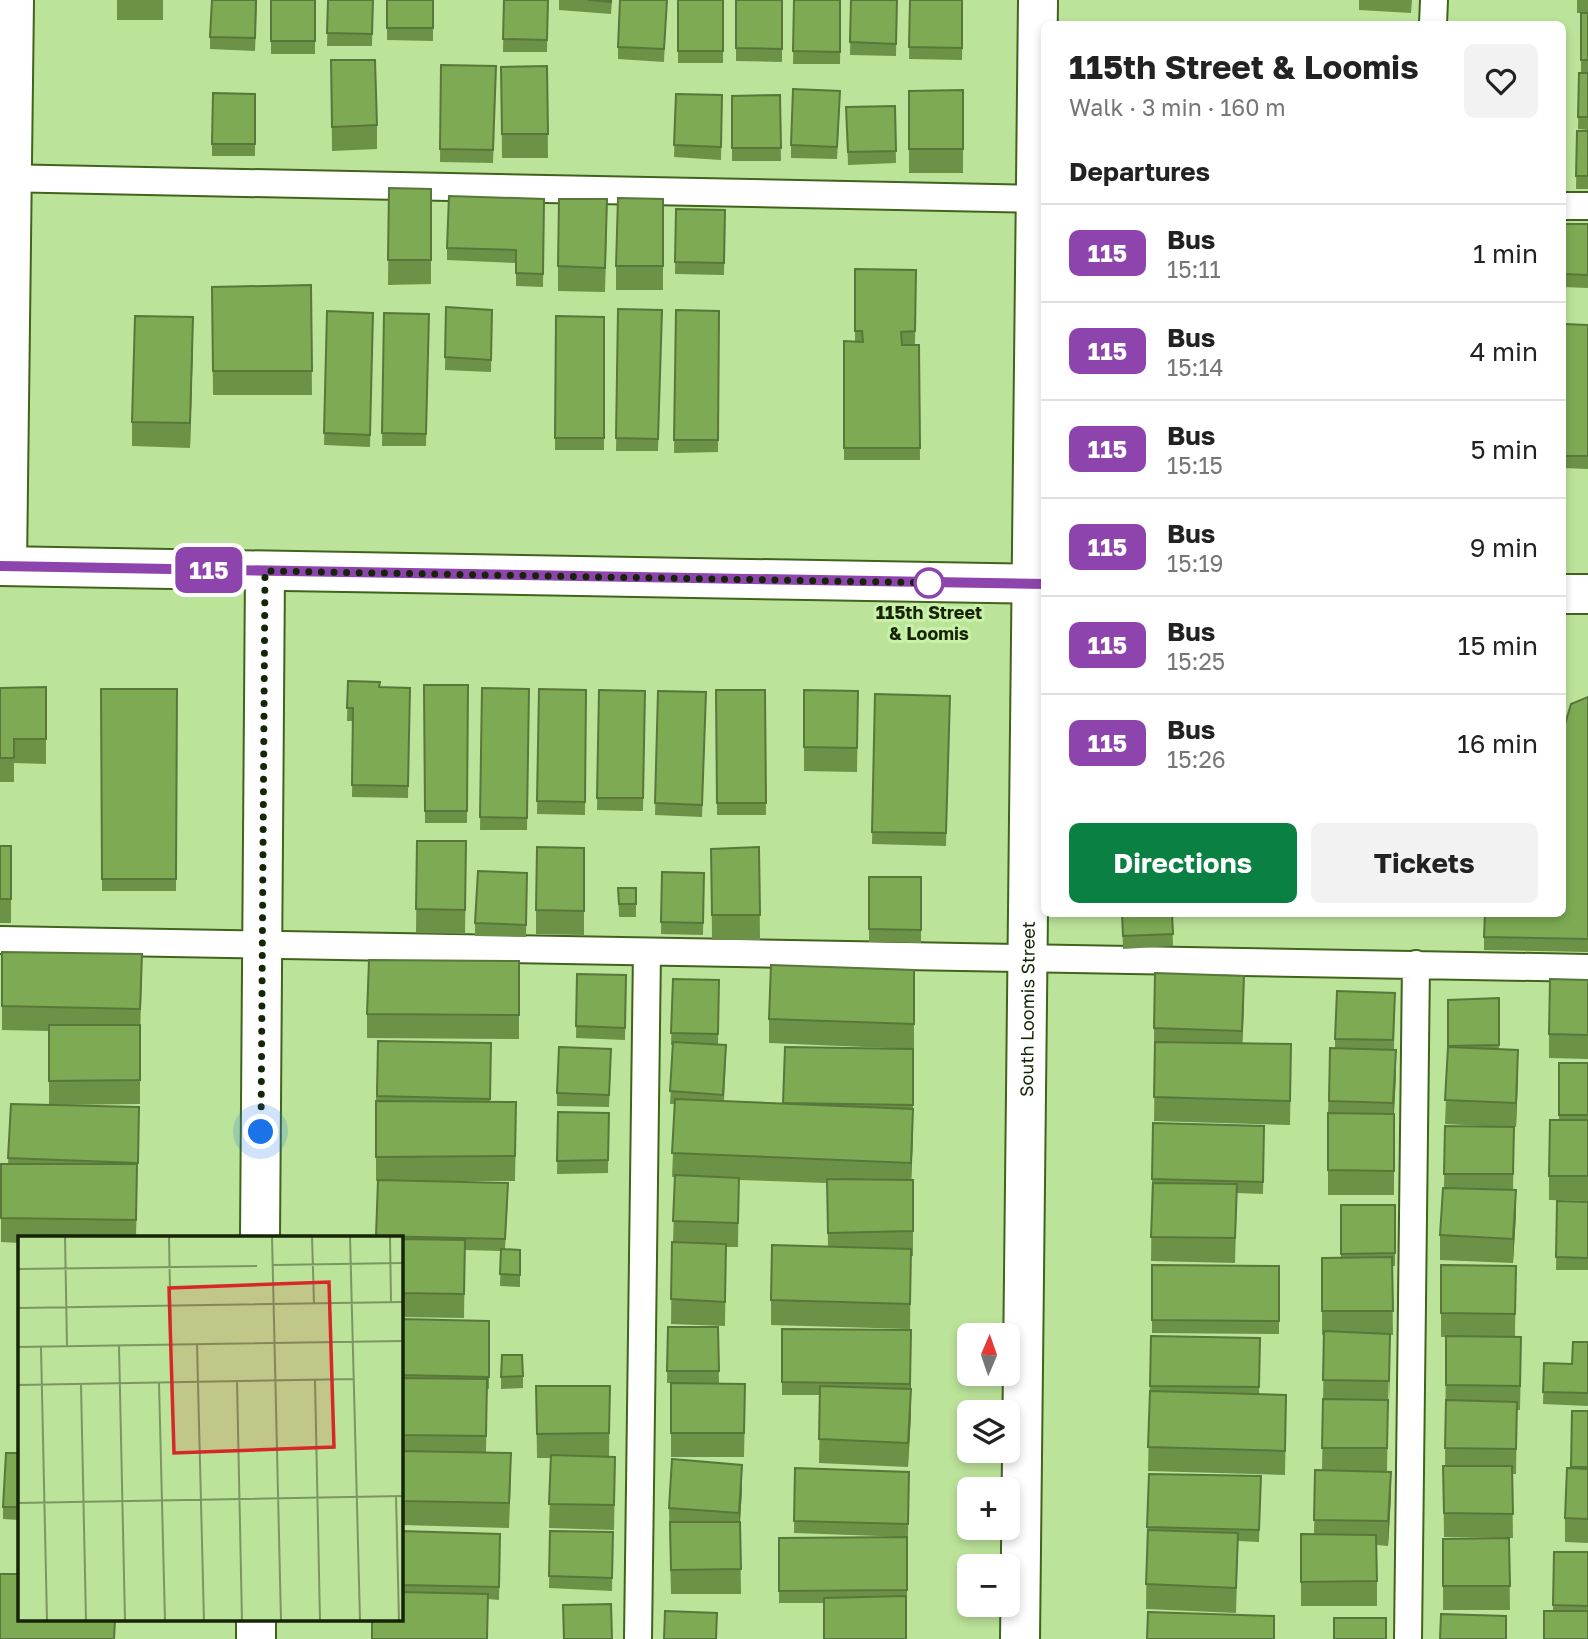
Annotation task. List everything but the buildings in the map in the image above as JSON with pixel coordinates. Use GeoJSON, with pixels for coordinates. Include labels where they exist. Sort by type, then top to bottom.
{"type":"FeatureCollection","features":[{"type":"Feature","properties":{"kind":"street"},"geometry":{"type":"LineString","coordinates":[[14,0],[6,178],[4,566],[1038,584]]}},
{"type":"Feature","properties":{"kind":"street","name":"South Loomis Street"},"geometry":{"type":"LineString","coordinates":[[1020,1639],[1028,957],[1038,584],[1041,199],[1038,0]]}},
{"type":"Feature","properties":{"kind":"street"},"geometry":{"type":"LineString","coordinates":[[260,1236],[265,571]]}},
{"type":"Feature","properties":{"kind":"street"},"geometry":{"type":"LineString","coordinates":[[1566,594],[1588,594]]}},
{"type":"Feature","properties":{"kind":"lane"},"geometry":{"type":"LineString","coordinates":[[1433,21],[1434,0]]}},
{"type":"Feature","properties":{"kind":"lane"},"geometry":{"type":"LineString","coordinates":[[6,178],[1041,199]]}},
{"type":"Feature","properties":{"kind":"lane"},"geometry":{"type":"LineString","coordinates":[[1566,206],[1588,206]]}},
{"type":"Feature","properties":{"kind":"lane"},"geometry":{"type":"LineString","coordinates":[[0,940],[1588,968]]}},
{"type":"Feature","properties":{"kind":"lane"},"geometry":{"type":"LineString","coordinates":[[638,1639],[647,952]]}},
{"type":"Feature","properties":{"kind":"lane"},"geometry":{"type":"LineString","coordinates":[[1408,1639],[1416,964]]}},
{"type":"Feature","properties":{"kind":"bus line","name":"115"},"geometry":{"type":"LineString","coordinates":[[0,566],[1041,584]]}},
{"type":"Feature","properties":{"kind":"place","name":"115th Street & Loomis"},"geometry":{"type":"Point","coordinates":[929,583]}},
{"type":"Feature","properties":{"kind":"route"},"geometry":{"type":"LineString","coordinates":[[261,1132],[265,571],[940,583],[929,583]]}}]}
